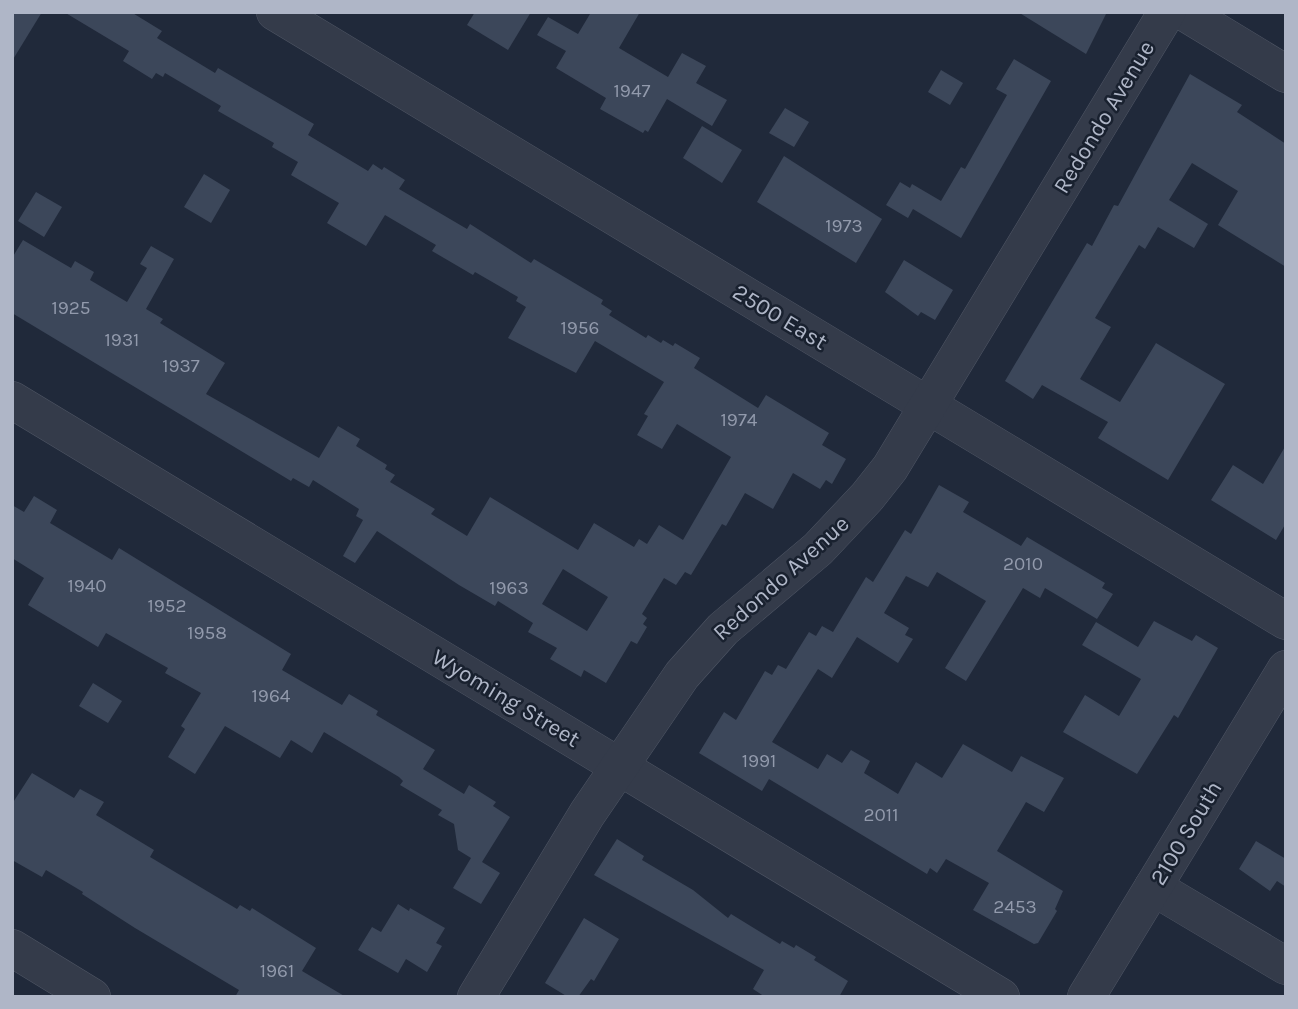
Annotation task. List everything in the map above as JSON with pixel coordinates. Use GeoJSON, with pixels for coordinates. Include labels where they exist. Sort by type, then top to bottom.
{"type":"FeatureCollection","features":[{"type":"Feature","properties":{"kind":"street","name":"2500 East"},"geometry":{"type":"LineString","coordinates":[[275,12],[1286,621]]}},
{"type":"Feature","properties":{"kind":"street","name":"Redondo Avenue"},"geometry":{"type":"LineString","coordinates":[[476,997],[619,766],[702,651],[737,617],[818,549],[867,497],[928,406],[1167,12]]}},
{"type":"Feature","properties":{"kind":"street"},"geometry":{"type":"LineString","coordinates":[[1184,12],[1286,74]]}},
{"type":"Feature","properties":{"kind":"street","name":"Wyoming Street"},"geometry":{"type":"LineString","coordinates":[[12,400],[1001,997]]}},
{"type":"Feature","properties":{"kind":"street","name":"2100 South"},"geometry":{"type":"LineString","coordinates":[[1086,997],[1286,669]]}},
{"type":"Feature","properties":{"kind":"street"},"geometry":{"type":"LineString","coordinates":[[1153,887],[1286,966]]}},
{"type":"Feature","properties":{"kind":"street"},"geometry":{"type":"LineString","coordinates":[[12,948],[92,997]]}},
{"type":"Feature","properties":{"kind":"building"},"geometry":{"type":"Polygon","coordinates":[[[12,12],[42,12],[12,61],[12,12]]]}},
{"type":"Feature","properties":{"kind":"building"},"geometry":{"type":"Polygon","coordinates":[[[64,12],[131,12],[162,31],[157,38],[215,73],[218,68],[314,124],[308,135],[368,171],[373,164],[382,170],[384,167],[405,180],[399,189],[467,229],[470,224],[531,263],[534,259],[603,300],[601,304],[612,311],[609,315],[646,338],[648,335],[673,346],[675,343],[700,358],[694,368],[758,408],[766,395],[829,433],[822,445],[846,459],[832,484],[826,480],[820,489],[793,473],[773,509],[745,493],[726,526],[722,524],[691,575],[685,572],[676,585],[664,578],[642,614],[647,618],[643,624],[647,627],[637,644],[631,641],[606,683],[584,670],[581,677],[550,659],[557,648],[528,632],[533,623],[498,601],[495,606],[459,585],[377,531],[355,563],[343,556],[363,520],[356,516],[359,509],[313,480],[309,487],[293,478],[291,481],[12,313],[12,258],[23,240],[71,268],[75,261],[94,272],[90,280],[127,302],[147,268],[140,264],[151,246],[174,259],[146,309],[163,319],[160,323],[225,363],[206,394],[319,458],[338,426],[360,439],[356,446],[387,465],[385,469],[395,475],[390,482],[435,509],[431,514],[467,536],[490,497],[578,550],[594,523],[634,547],[639,539],[647,544],[659,525],[683,540],[731,457],[677,424],[662,449],[637,435],[648,416],[644,414],[664,382],[595,341],[576,373],[508,338],[526,307],[516,301],[518,297],[432,251],[436,245],[385,215],[366,246],[327,223],[339,203],[291,175],[298,162],[272,147],[274,143],[218,111],[221,106],[165,73],[163,77],[156,73],[152,79],[123,61],[129,51],[64,12]],[[563,569],[542,604],[587,631],[608,597],[563,569]]]}},
{"type":"Feature","properties":{"kind":"building"},"geometry":{"type":"Polygon","coordinates":[[[475,12],[531,12],[508,50],[467,25],[475,12]]]}},
{"type":"Feature","properties":{"kind":"building"},"geometry":{"type":"Polygon","coordinates":[[[640,12],[619,48],[668,77],[682,53],[706,66],[696,83],[727,100],[712,126],[667,99],[648,132],[645,130],[643,133],[600,109],[606,98],[556,68],[566,51],[537,35],[548,17],[578,34],[590,14],[640,12]]]}},
{"type":"Feature","properties":{"kind":"building"},"geometry":{"type":"Polygon","coordinates":[[[1018,12],[1107,12],[1086,54],[1018,12]]]}},
{"type":"Feature","properties":{"kind":"building"},"geometry":{"type":"Polygon","coordinates":[[[1014,59],[1051,81],[961,238],[913,209],[908,218],[886,205],[900,182],[910,188],[912,184],[941,201],[961,167],[965,169],[1007,95],[996,89],[1014,59]]]}},
{"type":"Feature","properties":{"kind":"building"},"geometry":{"type":"Polygon","coordinates":[[[941,70],[963,83],[950,105],[928,92],[941,70]]]}},
{"type":"Feature","properties":{"kind":"building"},"geometry":{"type":"Polygon","coordinates":[[[1190,74],[1242,105],[1237,112],[1286,144],[1286,267],[1218,225],[1238,191],[1192,163],[1169,200],[1208,224],[1194,248],[1158,227],[1145,249],[1139,245],[1095,318],[1111,327],[1080,379],[1120,402],[1156,343],[1225,384],[1168,480],[1098,438],[1108,422],[1042,385],[1033,399],[1005,381],[1087,243],[1092,246],[1114,205],[1118,206],[1190,74]]]}},
{"type":"Feature","properties":{"kind":"building"},"geometry":{"type":"Polygon","coordinates":[[[785,108],[809,122],[794,147],[769,133],[785,108]]]}},
{"type":"Feature","properties":{"kind":"building"},"geometry":{"type":"Polygon","coordinates":[[[702,126],[742,150],[722,183],[683,158],[702,126]]]}},
{"type":"Feature","properties":{"kind":"building"},"geometry":{"type":"Polygon","coordinates":[[[784,156],[882,219],[856,263],[757,202],[784,156]]]}},
{"type":"Feature","properties":{"kind":"building"},"geometry":{"type":"Polygon","coordinates":[[[204,174],[230,190],[211,223],[184,207],[204,174]]]}},
{"type":"Feature","properties":{"kind":"building"},"geometry":{"type":"Polygon","coordinates":[[[36,192],[62,207],[44,237],[18,221],[36,192]]]}},
{"type":"Feature","properties":{"kind":"building"},"geometry":{"type":"Polygon","coordinates":[[[904,260],[953,290],[935,320],[921,312],[918,316],[885,292],[904,260]]]}},
{"type":"Feature","properties":{"kind":"building"},"geometry":{"type":"Polygon","coordinates":[[[1286,445],[1286,523],[1276,540],[1211,500],[1233,465],[1263,484],[1286,445]]]}},
{"type":"Feature","properties":{"kind":"building"},"geometry":{"type":"Polygon","coordinates":[[[939,485],[969,502],[963,512],[1021,546],[1027,537],[1105,583],[1102,588],[1113,594],[1097,619],[1045,588],[1040,598],[1023,588],[966,681],[945,668],[986,601],[937,572],[928,587],[906,576],[884,613],[909,628],[905,635],[913,639],[898,663],[857,637],[832,678],[818,669],[772,742],[818,769],[827,754],[842,763],[851,750],[870,761],[864,773],[898,794],[916,762],[942,778],[963,744],[1012,772],[1021,756],[1064,778],[1044,812],[1026,802],[997,851],[1063,891],[1055,909],[1057,911],[1038,943],[1034,944],[973,910],[989,883],[946,859],[937,873],[930,868],[927,874],[769,779],[762,791],[699,753],[724,712],[736,720],[765,671],[772,675],[778,665],[786,669],[809,632],[816,636],[822,626],[833,632],[866,577],[873,582],[905,530],[911,534],[939,485]]]}},
{"type":"Feature","properties":{"kind":"building"},"geometry":{"type":"Polygon","coordinates":[[[34,496],[57,510],[50,523],[112,560],[119,548],[291,654],[282,670],[342,705],[349,694],[378,711],[376,715],[435,750],[423,769],[464,794],[469,785],[496,802],[493,806],[510,817],[482,862],[500,873],[481,904],[453,888],[471,858],[458,850],[454,824],[438,815],[442,810],[400,785],[403,781],[399,777],[324,732],[312,753],[291,740],[280,758],[225,726],[195,774],[168,757],[185,729],[181,726],[201,693],[165,673],[168,668],[106,633],[98,647],[28,605],[44,578],[12,558],[12,505],[24,512],[34,496]]]}},
{"type":"Feature","properties":{"kind":"building"},"geometry":{"type":"Polygon","coordinates":[[[1154,621],[1192,641],[1196,635],[1218,648],[1178,718],[1174,715],[1137,774],[1063,732],[1085,695],[1119,716],[1141,679],[1082,645],[1096,622],[1138,647],[1154,621]]]}},
{"type":"Feature","properties":{"kind":"building"},"geometry":{"type":"Polygon","coordinates":[[[93,683],[122,701],[108,723],[79,706],[93,683]]]}},
{"type":"Feature","properties":{"kind":"building"},"geometry":{"type":"Polygon","coordinates":[[[32,773],[74,798],[80,789],[104,802],[96,815],[154,850],[150,857],[237,909],[240,905],[250,911],[252,908],[316,948],[302,971],[346,997],[235,997],[239,990],[135,928],[82,894],[83,892],[46,870],[42,877],[12,860],[12,804],[32,773]]]}},
{"type":"Feature","properties":{"kind":"building"},"geometry":{"type":"Polygon","coordinates":[[[617,839],[644,856],[642,860],[693,890],[728,918],[731,914],[780,944],[782,941],[794,948],[796,945],[816,957],[814,960],[848,981],[839,997],[765,997],[753,989],[764,970],[594,875],[617,839]]]}},
{"type":"Feature","properties":{"kind":"building"},"geometry":{"type":"Polygon","coordinates":[[[1256,841],[1286,859],[1286,887],[1277,881],[1270,891],[1239,869],[1256,841]]]}},
{"type":"Feature","properties":{"kind":"building"},"geometry":{"type":"Polygon","coordinates":[[[398,904],[445,928],[436,943],[442,946],[427,972],[406,959],[398,973],[358,950],[372,927],[381,932],[398,904]]]}},
{"type":"Feature","properties":{"kind":"building"},"geometry":{"type":"Polygon","coordinates":[[[584,918],[619,939],[594,981],[591,979],[578,997],[568,997],[545,983],[584,918]]]}}]}
